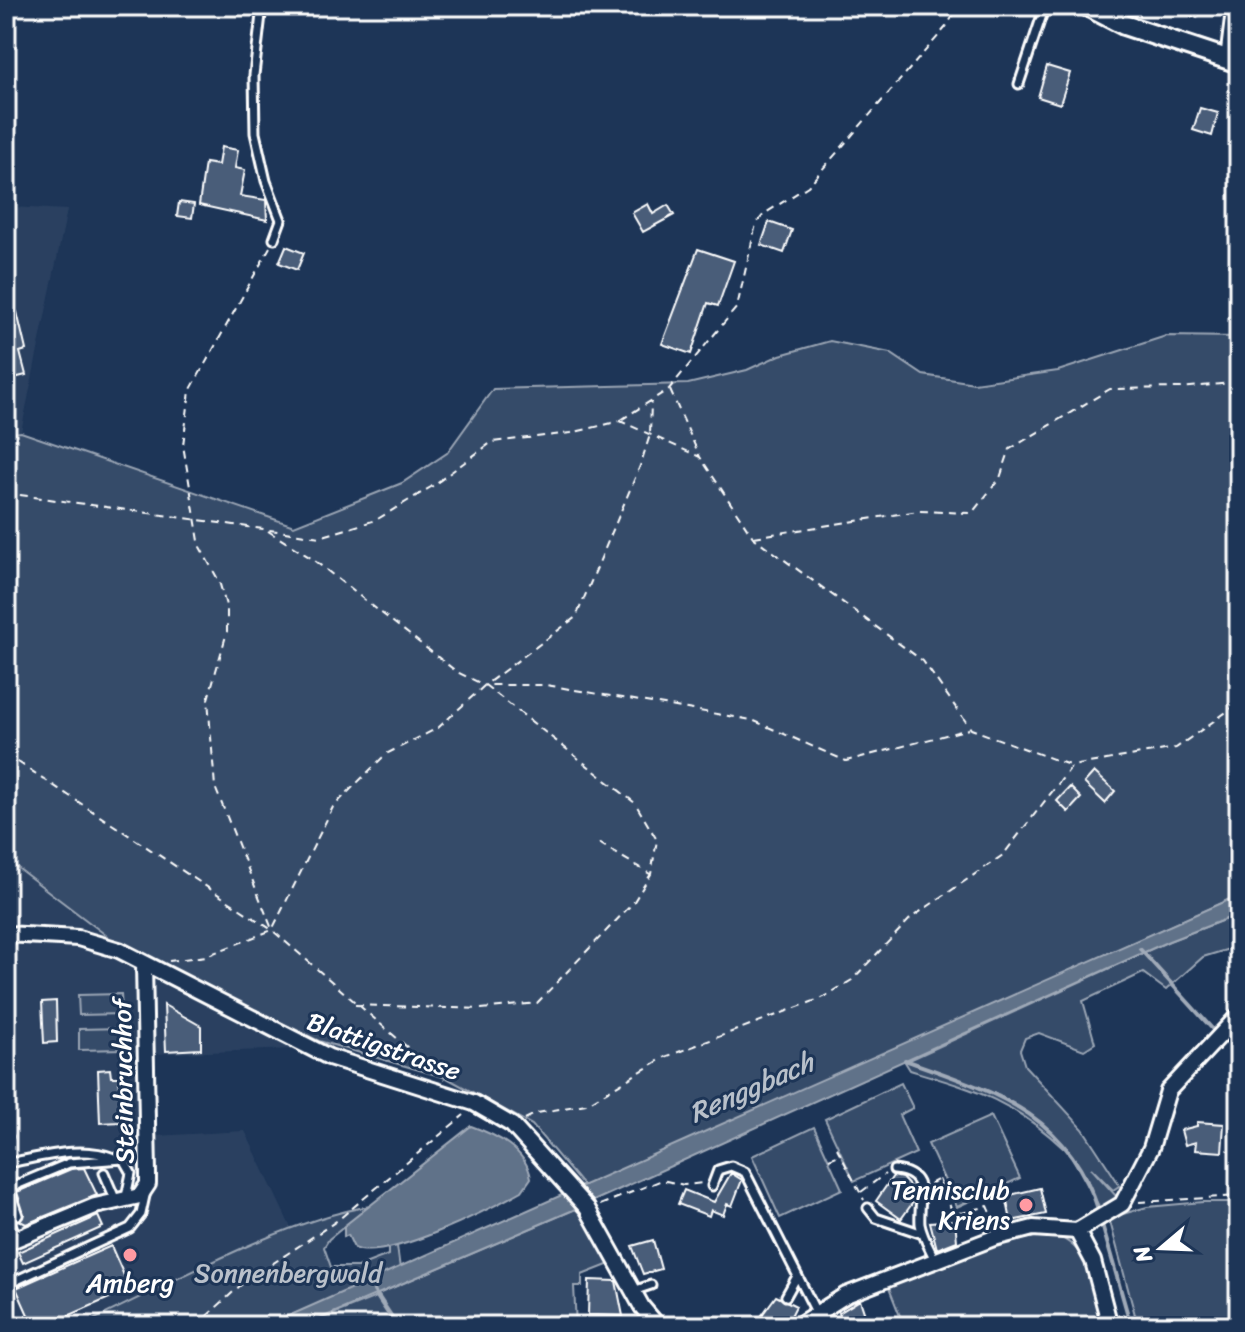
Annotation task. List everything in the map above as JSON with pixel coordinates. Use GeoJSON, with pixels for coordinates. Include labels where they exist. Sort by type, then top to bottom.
{"type":"FeatureCollection","features":[{"type":"Feature","properties":{"kind":"street"},"geometry":{"type":"LineString","coordinates":[[1087,6],[1124,25],[1232,60]]}},
{"type":"Feature","properties":{"kind":"street","name":"Blattigstrasse"},"geometry":{"type":"LineString","coordinates":[[6,934],[78,938],[119,950],[329,1057],[474,1103],[512,1125],[592,1208],[633,1291],[658,1326]]}},
{"type":"Feature","properties":{"kind":"street","name":"Steinbruchhof"},"geometry":{"type":"LineString","coordinates":[[12,1240],[140,1196],[146,1190],[144,964]]}},
{"type":"Feature","properties":{"kind":"street"},"geometry":{"type":"LineString","coordinates":[[797,1326],[846,1295],[1000,1236],[1033,1228],[1077,1231],[1090,1220],[1117,1208],[1151,1148],[1168,1091],[1239,1015]]}},
{"type":"Feature","properties":{"kind":"street"},"geometry":{"type":"LineString","coordinates":[[1077,1231],[1093,1261],[1110,1326]]}},
{"type":"Feature","properties":{"kind":"lane"},"geometry":{"type":"LineString","coordinates":[[262,6],[253,105],[266,181],[281,220],[274,239]]}},
{"type":"Feature","properties":{"kind":"lane"},"geometry":{"type":"LineString","coordinates":[[1019,84],[1045,6]]}},
{"type":"Feature","properties":{"kind":"lane"},"geometry":{"type":"LineString","coordinates":[[1231,6],[1232,60]]}},
{"type":"Feature","properties":{"kind":"lane"},"geometry":{"type":"LineString","coordinates":[[14,1162],[62,1153],[103,1153],[126,1162],[131,1173],[121,1200]]}},
{"type":"Feature","properties":{"kind":"lane"},"geometry":{"type":"LineString","coordinates":[[18,1215],[9,1188],[69,1163],[114,1158]]}},
{"type":"Feature","properties":{"kind":"lane"},"geometry":{"type":"LineString","coordinates":[[712,1186],[718,1170],[726,1167],[745,1172],[796,1278],[816,1312]]}},
{"type":"Feature","properties":{"kind":"lane"},"geometry":{"type":"LineString","coordinates":[[894,1170],[909,1175],[921,1189],[923,1208],[920,1221],[935,1260]]}},
{"type":"Feature","properties":{"kind":"lane"},"geometry":{"type":"LineString","coordinates":[[104,1173],[121,1200]]}},
{"type":"Feature","properties":{"kind":"lane"},"geometry":{"type":"LineString","coordinates":[[6,1285],[130,1228],[141,1214],[146,1190]]}},
{"type":"Feature","properties":{"kind":"lane"},"geometry":{"type":"LineString","coordinates":[[868,1208],[876,1218],[923,1234]]}},
{"type":"Feature","properties":{"kind":"lane"},"geometry":{"type":"LineString","coordinates":[[6,1213],[12,1240]]}},
{"type":"Feature","properties":{"kind":"lane"},"geometry":{"type":"LineString","coordinates":[[786,1296],[796,1278]]}},
{"type":"Feature","properties":{"kind":"lane"},"geometry":{"type":"LineString","coordinates":[[633,1291],[651,1285]]}},
{"type":"Feature","properties":{"kind":"path"},"geometry":{"type":"LineString","coordinates":[[6,493],[320,537],[376,520],[431,487],[492,442],[571,433],[620,421],[669,389],[741,300],[751,233],[764,214],[808,186],[946,27],[959,6]]}},
{"type":"Feature","properties":{"kind":"path"},"geometry":{"type":"LineString","coordinates":[[272,930],[215,787],[208,699],[227,632],[227,609],[219,581],[200,547],[183,445],[190,391],[274,239]]}},
{"type":"Feature","properties":{"kind":"path"},"geometry":{"type":"LineString","coordinates":[[753,537],[918,511],[972,513],[1000,478],[1010,449],[1110,389],[1181,388],[1231,383],[1239,387]]}},
{"type":"Feature","properties":{"kind":"path"},"geometry":{"type":"LineString","coordinates":[[669,389],[700,457],[753,537],[923,661],[971,729]]}},
{"type":"Feature","properties":{"kind":"path"},"geometry":{"type":"LineString","coordinates":[[144,964],[206,956],[272,930],[333,807],[386,754],[438,728],[485,685],[576,617],[650,435],[651,402]]}},
{"type":"Feature","properties":{"kind":"path"},"geometry":{"type":"LineString","coordinates":[[620,421],[700,457]]}},
{"type":"Feature","properties":{"kind":"path"},"geometry":{"type":"LineString","coordinates":[[266,530],[311,558],[457,672],[485,685],[635,803],[657,840],[651,874],[633,903],[537,1003],[481,1009],[355,1005]]}},
{"type":"Feature","properties":{"kind":"path"},"geometry":{"type":"LineString","coordinates":[[485,685],[546,685],[752,720],[846,761],[971,729],[1072,766],[1176,748],[1239,703]]}},
{"type":"Feature","properties":{"kind":"path"},"geometry":{"type":"LineString","coordinates":[[6,754],[272,930],[355,1005],[450,1083]]}},
{"type":"Feature","properties":{"kind":"path"},"geometry":{"type":"LineString","coordinates":[[512,1125],[537,1113],[586,1104],[665,1057],[822,998],[852,980],[911,918],[1003,855],[1072,766]]}},
{"type":"Feature","properties":{"kind":"path"},"geometry":{"type":"LineString","coordinates":[[599,843],[651,874]]}},
{"type":"Feature","properties":{"kind":"path"},"geometry":{"type":"LineString","coordinates":[[196,1326],[242,1284],[365,1198],[457,1123],[474,1103]]}},
{"type":"Feature","properties":{"kind":"path"},"geometry":{"type":"LineString","coordinates":[[837,1148],[868,1208]]}},
{"type":"Feature","properties":{"kind":"path"},"geometry":{"type":"LineString","coordinates":[[829,1159],[841,1154]]}},
{"type":"Feature","properties":{"kind":"path"},"geometry":{"type":"LineString","coordinates":[[860,1193],[894,1170]]}},
{"type":"Feature","properties":{"kind":"path"},"geometry":{"type":"LineString","coordinates":[[921,1189],[943,1177]]}},
{"type":"Feature","properties":{"kind":"path"},"geometry":{"type":"LineString","coordinates":[[939,1179],[952,1211],[962,1213],[991,1208],[1000,1236]]}},
{"type":"Feature","properties":{"kind":"path"},"geometry":{"type":"LineString","coordinates":[[592,1208],[662,1180],[684,1185],[702,1182],[712,1186]]}},
{"type":"Feature","properties":{"kind":"path"},"geometry":{"type":"LineString","coordinates":[[1117,1208],[1239,1196]]}},
{"type":"Feature","properties":{"kind":"shaded area"},"geometry":{"type":"Polygon","coordinates":[[[6,60],[10,60],[11,207],[67,210],[21,432],[6,434],[6,60]]]}},
{"type":"Feature","properties":{"kind":"shaded area"},"geometry":{"type":"Polygon","coordinates":[[[6,859],[111,939],[120,958],[295,1049],[151,1054],[155,1136],[245,1131],[291,1228],[80,1326],[6,1326],[6,859]]]}},
{"type":"Feature","properties":{"kind":"shaded area"},"geometry":{"type":"Polygon","coordinates":[[[1239,895],[1239,914],[1169,941],[578,1208],[303,1326],[266,1326],[1239,895]]]}},
{"type":"Feature","properties":{"kind":"shaded area"},"geometry":{"type":"Polygon","coordinates":[[[471,1126],[508,1144],[523,1159],[531,1178],[522,1191],[413,1241],[369,1251],[354,1248],[348,1235],[344,1237],[344,1226],[471,1126]]]}},
{"type":"Feature","properties":{"kind":"green space"},"geometry":{"type":"Polygon","coordinates":[[[1166,336],[1239,337],[1239,895],[585,1188],[532,1125],[447,1078],[319,1041],[111,939],[6,859],[6,434],[21,432],[294,526],[402,483],[447,453],[493,389],[688,384],[747,370],[780,355],[830,341],[890,353],[923,375],[974,383],[1058,371],[1166,336]]]}},
{"type":"Feature","properties":{"kind":"green space"},"geometry":{"type":"Polygon","coordinates":[[[1239,914],[1239,946],[1203,957],[1166,990],[1143,973],[1083,1001],[1095,1043],[1084,1050],[1039,1033],[1025,1038],[1020,1050],[1025,1066],[1083,1129],[1117,1181],[1119,1186],[1113,1190],[1091,1168],[1118,1201],[1101,1210],[1066,1146],[1063,1148],[1027,1118],[992,1098],[910,1070],[905,1062],[1169,941],[1239,914]]]}},
{"type":"Feature","properties":{"kind":"green space"},"geometry":{"type":"Polygon","coordinates":[[[121,994],[122,1014],[79,1015],[78,995],[121,994]]]}},
{"type":"Feature","properties":{"kind":"green space"},"geometry":{"type":"Polygon","coordinates":[[[122,1028],[122,1049],[79,1050],[79,1029],[122,1028]]]}},
{"type":"Feature","properties":{"kind":"green space"},"geometry":{"type":"Polygon","coordinates":[[[901,1083],[913,1108],[899,1115],[916,1153],[854,1181],[825,1119],[901,1083]]]}},
{"type":"Feature","properties":{"kind":"green space"},"geometry":{"type":"Polygon","coordinates":[[[991,1116],[1020,1178],[957,1207],[928,1144],[991,1116]]]}},
{"type":"Feature","properties":{"kind":"green space"},"geometry":{"type":"Polygon","coordinates":[[[814,1127],[842,1189],[780,1218],[752,1156],[814,1127]]]}},
{"type":"Feature","properties":{"kind":"green space"},"geometry":{"type":"Polygon","coordinates":[[[1239,1202],[1239,1326],[1138,1326],[1109,1218],[1147,1207],[1239,1202]]]}},
{"type":"Feature","properties":{"kind":"green space","name":"Sonnenbergwald"},"geometry":{"type":"Polygon","coordinates":[[[370,1206],[329,1239],[324,1247],[331,1267],[357,1267],[388,1255],[388,1247],[397,1246],[400,1269],[266,1326],[80,1326],[260,1240],[334,1214],[370,1206]]]}},
{"type":"Feature","properties":{"kind":"green space"},"geometry":{"type":"Polygon","coordinates":[[[578,1208],[610,1264],[582,1275],[582,1286],[574,1286],[576,1326],[399,1326],[378,1294],[578,1208]]]}},
{"type":"Feature","properties":{"kind":"green space"},"geometry":{"type":"Polygon","coordinates":[[[1051,1234],[1076,1248],[1083,1259],[1104,1326],[904,1326],[887,1283],[990,1245],[1051,1234]]]}},
{"type":"Feature","properties":{"kind":"green space"},"geometry":{"type":"Polygon","coordinates":[[[376,1297],[395,1326],[303,1326],[376,1297]]]}},
{"type":"Feature","properties":{"kind":"building"},"geometry":{"type":"Polygon","coordinates":[[[1168,6],[1202,6],[1197,18],[1168,6]]]}},
{"type":"Feature","properties":{"kind":"building"},"geometry":{"type":"Polygon","coordinates":[[[1047,66],[1070,73],[1060,104],[1038,97],[1047,66]]]}},
{"type":"Feature","properties":{"kind":"building"},"geometry":{"type":"Polygon","coordinates":[[[1200,108],[1218,113],[1212,136],[1193,130],[1200,108]]]}},
{"type":"Feature","properties":{"kind":"building"},"geometry":{"type":"Polygon","coordinates":[[[221,147],[238,150],[235,168],[245,170],[240,196],[266,200],[267,220],[199,205],[205,163],[218,165],[221,147]]]}},
{"type":"Feature","properties":{"kind":"building"},"geometry":{"type":"Polygon","coordinates":[[[179,202],[194,204],[192,218],[177,216],[179,202]]]}},
{"type":"Feature","properties":{"kind":"building"},"geometry":{"type":"Polygon","coordinates":[[[648,204],[653,214],[668,205],[674,215],[643,232],[632,213],[648,204]]]}},
{"type":"Feature","properties":{"kind":"building"},"geometry":{"type":"Polygon","coordinates":[[[769,222],[792,230],[784,253],[761,245],[769,222]]]}},
{"type":"Feature","properties":{"kind":"building"},"geometry":{"type":"Polygon","coordinates":[[[286,246],[304,253],[297,270],[279,263],[286,246]]]}},
{"type":"Feature","properties":{"kind":"building"},"geometry":{"type":"Polygon","coordinates":[[[698,249],[734,261],[718,306],[708,303],[691,354],[662,344],[698,249]]]}},
{"type":"Feature","properties":{"kind":"building"},"geometry":{"type":"Polygon","coordinates":[[[17,312],[26,350],[20,352],[26,375],[6,380],[6,315],[17,312]]]}},
{"type":"Feature","properties":{"kind":"building"},"geometry":{"type":"Polygon","coordinates":[[[1094,772],[1115,791],[1105,803],[1084,783],[1094,772]]]}},
{"type":"Feature","properties":{"kind":"building"},"geometry":{"type":"Polygon","coordinates":[[[1070,787],[1081,798],[1068,812],[1057,801],[1070,787]]]}},
{"type":"Feature","properties":{"kind":"building"},"geometry":{"type":"Polygon","coordinates":[[[56,1001],[57,1042],[44,1043],[42,1002],[56,1001]]]}},
{"type":"Feature","properties":{"kind":"building"},"geometry":{"type":"Polygon","coordinates":[[[164,1005],[201,1026],[201,1049],[166,1051],[164,1005]]]}},
{"type":"Feature","properties":{"kind":"building"},"geometry":{"type":"Polygon","coordinates":[[[110,1069],[111,1077],[119,1077],[121,1122],[100,1123],[98,1070],[110,1069]]]}},
{"type":"Feature","properties":{"kind":"building"},"geometry":{"type":"Polygon","coordinates":[[[1197,1122],[1224,1124],[1222,1152],[1195,1150],[1196,1142],[1185,1145],[1181,1130],[1197,1126],[1197,1122]]]}},
{"type":"Feature","properties":{"kind":"building"},"geometry":{"type":"Polygon","coordinates":[[[84,1168],[97,1195],[26,1224],[20,1221],[24,1214],[17,1192],[71,1169],[84,1168]]]}},
{"type":"Feature","properties":{"kind":"building"},"geometry":{"type":"Polygon","coordinates":[[[731,1173],[742,1180],[732,1206],[727,1204],[723,1215],[711,1210],[709,1216],[678,1204],[684,1190],[714,1202],[731,1173]]]}},
{"type":"Feature","properties":{"kind":"building"},"geometry":{"type":"Polygon","coordinates":[[[893,1176],[902,1178],[914,1191],[914,1201],[901,1219],[876,1201],[893,1176]]]}},
{"type":"Feature","properties":{"kind":"building","name":"Tennisclub Kriens"},"geometry":{"type":"Polygon","coordinates":[[[1040,1188],[1046,1214],[1011,1221],[1006,1196],[1040,1188]]]}},
{"type":"Feature","properties":{"kind":"building"},"geometry":{"type":"Polygon","coordinates":[[[98,1216],[103,1227],[23,1263],[18,1252],[98,1216]]]}},
{"type":"Feature","properties":{"kind":"building"},"geometry":{"type":"Polygon","coordinates":[[[955,1220],[957,1241],[937,1249],[930,1222],[955,1220]]]}},
{"type":"Feature","properties":{"kind":"building"},"geometry":{"type":"Polygon","coordinates":[[[653,1240],[661,1269],[643,1274],[632,1246],[653,1240]]]}},
{"type":"Feature","properties":{"kind":"building"},"geometry":{"type":"Polygon","coordinates":[[[111,1246],[130,1289],[45,1326],[33,1326],[16,1288],[111,1246]]]}},
{"type":"Feature","properties":{"kind":"building"},"geometry":{"type":"Polygon","coordinates":[[[589,1280],[616,1281],[623,1316],[588,1315],[589,1280]]]}},
{"type":"Feature","properties":{"kind":"building"},"geometry":{"type":"Polygon","coordinates":[[[776,1296],[796,1306],[786,1326],[762,1315],[776,1296]]]}},
{"type":"Feature","properties":{"kind":"building"},"geometry":{"type":"Polygon","coordinates":[[[860,1300],[867,1321],[843,1325],[839,1313],[860,1300]]]}},
{"type":"Feature","properties":{"kind":"waterway"},"geometry":{"type":"LineString","coordinates":[[1140,949],[1216,1033]]}},
{"type":"Feature","properties":{"kind":"waterway"},"geometry":{"type":"LineString","coordinates":[[1223,1039],[1239,1055]]}},
{"type":"Feature","properties":{"kind":"waterway"},"geometry":{"type":"LineString","coordinates":[[905,1060],[968,1083],[1023,1110],[1068,1151],[1086,1178],[1099,1212]]}},
{"type":"Feature","properties":{"kind":"waterway"},"geometry":{"type":"LineString","coordinates":[[1101,1221],[1131,1326]]}},
{"type":"Feature","properties":{"kind":"waterway"},"geometry":{"type":"LineString","coordinates":[[374,1291],[397,1326]]}},
{"type":"Feature","properties":{"kind":"place","name":"Tennisclub Kriens"},"geometry":{"type":"Point","coordinates":[1026,1205]}},
{"type":"Feature","properties":{"kind":"place","name":"Amberg"},"geometry":{"type":"Point","coordinates":[130,1255]}},
{"type":"Feature","properties":{"kind":"water label","name":"Renggbach"},"geometry":{"type":"Point","coordinates":[751,1087]}}]}
